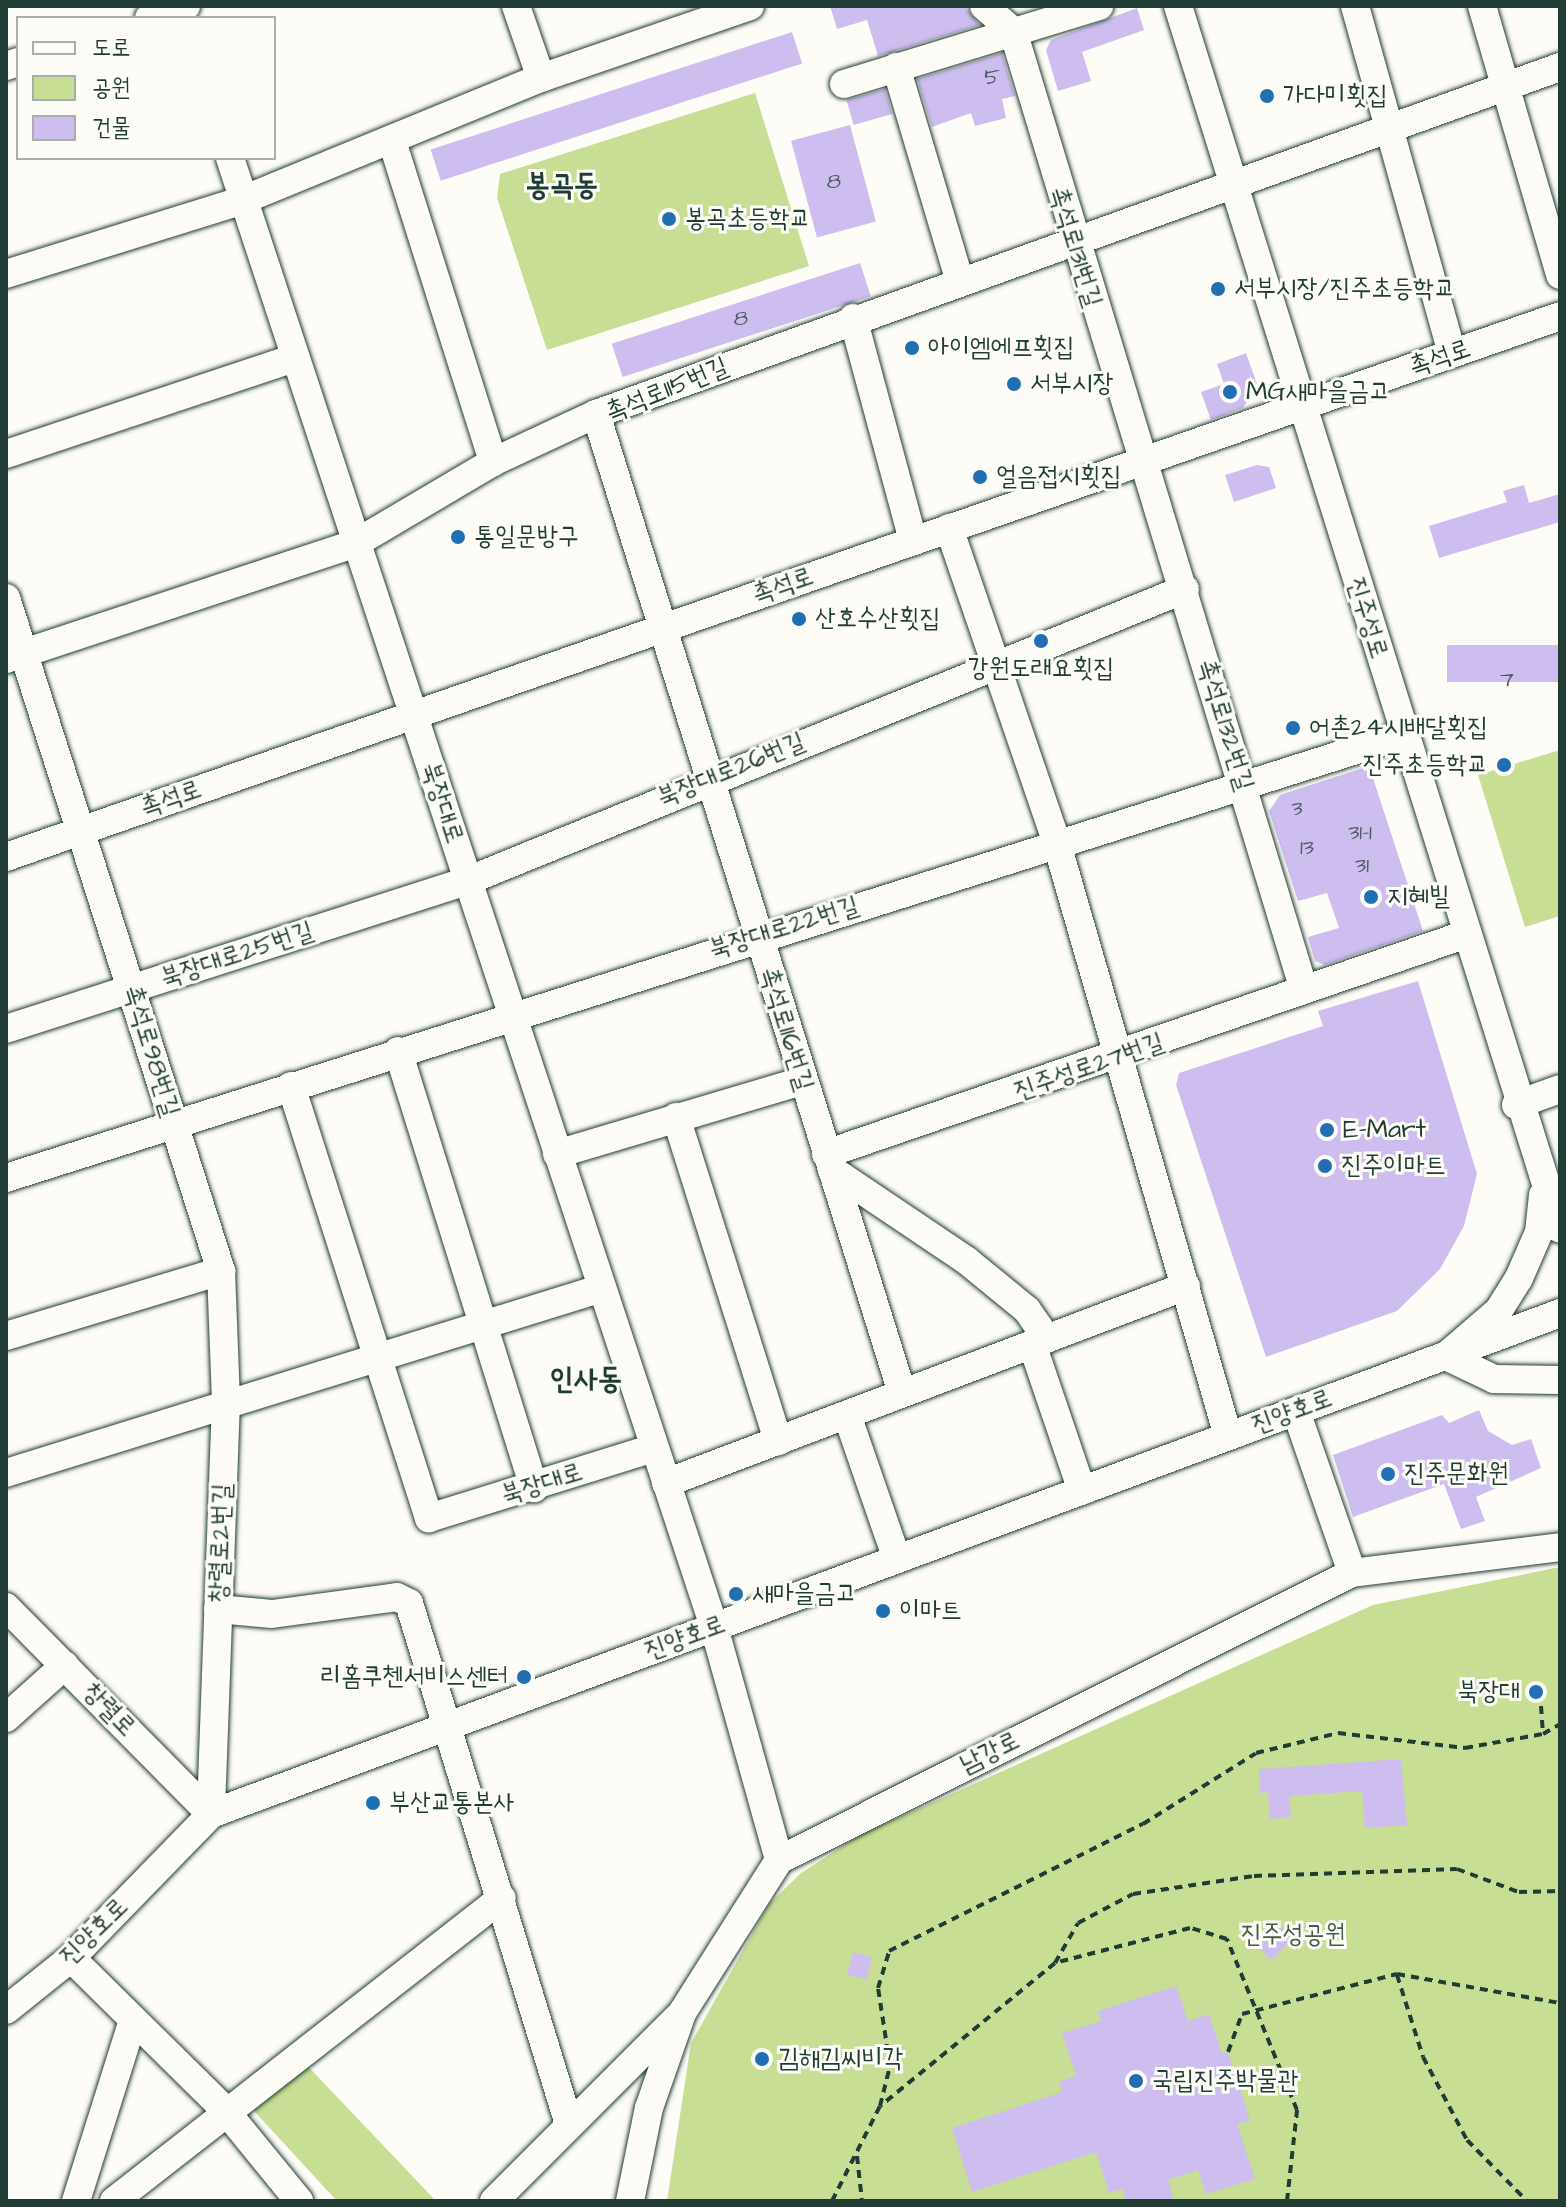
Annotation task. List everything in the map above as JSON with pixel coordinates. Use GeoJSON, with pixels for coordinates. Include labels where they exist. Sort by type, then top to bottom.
{"type":"FeatureCollection","features":[{"type":"Feature","properties":{"kind":"street"},"geometry":{"type":"LineString","coordinates":[[516,6],[541,78]]}},
{"type":"Feature","properties":{"kind":"street"},"geometry":{"type":"LineString","coordinates":[[6,274],[243,200],[541,78],[750,6]]}},
{"type":"Feature","properties":{"kind":"street"},"geometry":{"type":"LineString","coordinates":[[984,6],[1013,31]]}},
{"type":"Feature","properties":{"kind":"street"},"geometry":{"type":"LineString","coordinates":[[844,84],[1099,6]]}},
{"type":"Feature","properties":{"kind":"street","name":"진주성로"},"geometry":{"type":"LineString","coordinates":[[1178,6],[1516,1105],[1552,1196],[1560,1229]]}},
{"type":"Feature","properties":{"kind":"street"},"geometry":{"type":"LineString","coordinates":[[1355,6],[1452,353]]}},
{"type":"Feature","properties":{"kind":"street"},"geometry":{"type":"LineString","coordinates":[[1482,6],[1560,275]]}},
{"type":"Feature","properties":{"kind":"street"},"geometry":{"type":"LineString","coordinates":[[156,16],[182,9]]}},
{"type":"Feature","properties":{"kind":"street","name":"촉석로131번길"},"geometry":{"type":"LineString","coordinates":[[1013,31],[1070,239],[1146,460]]}},
{"type":"Feature","properties":{"kind":"street"},"geometry":{"type":"LineString","coordinates":[[896,67],[959,279]]}},
{"type":"Feature","properties":{"kind":"street","name":"촉석로115번길"},"geometry":{"type":"LineString","coordinates":[[664,628],[596,414],[1232,180],[1560,67]]}},
{"type":"Feature","properties":{"kind":"street"},"geometry":{"type":"LineString","coordinates":[[392,141],[504,458]]}},
{"type":"Feature","properties":{"kind":"street","name":"북장대로"},"geometry":{"type":"LineString","coordinates":[[231,160],[714,1627],[779,1860]]}},
{"type":"Feature","properties":{"kind":"street","name":"촉석로"},"geometry":{"type":"LineString","coordinates":[[6,857],[1560,316]]}},
{"type":"Feature","properties":{"kind":"street"},"geometry":{"type":"LineString","coordinates":[[853,318],[913,541]]}},
{"type":"Feature","properties":{"kind":"street"},"geometry":{"type":"LineString","coordinates":[[6,454],[295,358]]}},
{"type":"Feature","properties":{"kind":"street"},"geometry":{"type":"LineString","coordinates":[[15,656],[356,543],[504,458],[596,414]]}},
{"type":"Feature","properties":{"kind":"street","name":"촉석로132번길"},"geometry":{"type":"LineString","coordinates":[[1146,460],[1304,990]]}},
{"type":"Feature","properties":{"kind":"street"},"geometry":{"type":"LineString","coordinates":[[949,528],[1057,844],[1228,1436]]}},
{"type":"Feature","properties":{"kind":"street","name":"북장대로26번길"},"geometry":{"type":"LineString","coordinates":[[467,881],[709,777],[1185,589]]}},
{"type":"Feature","properties":{"kind":"street","name":"촉석로98번길"},"geometry":{"type":"LineString","coordinates":[[6,598],[15,656],[82,830],[221,1271]]}},
{"type":"Feature","properties":{"kind":"street","name":"촉석로116번길"},"geometry":{"type":"LineString","coordinates":[[664,628],[829,1162]]}},
{"type":"Feature","properties":{"kind":"street","name":"북장대로22번길"},"geometry":{"type":"LineString","coordinates":[[6,1178],[758,936],[1403,735]]}},
{"type":"Feature","properties":{"kind":"street","name":"북장대로25번길"},"geometry":{"type":"LineString","coordinates":[[6,1029],[467,881]]}},
{"type":"Feature","properties":{"kind":"street","name":"진주성로27번길"},"geometry":{"type":"LineString","coordinates":[[829,1162],[1464,935]]}},
{"type":"Feature","properties":{"kind":"street"},"geometry":{"type":"LineString","coordinates":[[398,1051],[534,1488]]}},
{"type":"Feature","properties":{"kind":"street"},"geometry":{"type":"LineString","coordinates":[[557,1154],[802,1081]]}},
{"type":"Feature","properties":{"kind":"street"},"geometry":{"type":"LineString","coordinates":[[291,1086],[377,1356]]}},
{"type":"Feature","properties":{"kind":"street"},"geometry":{"type":"LineString","coordinates":[[1516,1105],[1560,1089]]}},
{"type":"Feature","properties":{"kind":"street"},"geometry":{"type":"LineString","coordinates":[[676,1117],[778,1441]]}},
{"type":"Feature","properties":{"kind":"street"},"geometry":{"type":"LineString","coordinates":[[829,1162],[902,1393]]}},
{"type":"Feature","properties":{"kind":"street"},"geometry":{"type":"LineString","coordinates":[[829,1162],[966,1260],[1027,1310],[1082,1491]]}},
{"type":"Feature","properties":{"kind":"street"},"geometry":{"type":"LineString","coordinates":[[1552,1196],[1519,1278],[1498,1311],[1446,1356],[1494,1379],[1560,1380]]}},
{"type":"Feature","properties":{"kind":"street"},"geometry":{"type":"LineString","coordinates":[[6,1336],[221,1271]]}},
{"type":"Feature","properties":{"kind":"street","name":"창렬로2번길"},"geometry":{"type":"LineString","coordinates":[[211,1814],[226,1401],[221,1271]]}},
{"type":"Feature","properties":{"kind":"street"},"geometry":{"type":"LineString","coordinates":[[666,1483],[1186,1286]]}},
{"type":"Feature","properties":{"kind":"street"},"geometry":{"type":"LineString","coordinates":[[6,1473],[226,1401],[602,1288]]}},
{"type":"Feature","properties":{"kind":"street","name":"진양호로"},"geometry":{"type":"LineString","coordinates":[[6,2010],[71,1958],[211,1814],[1560,1313]]}},
{"type":"Feature","properties":{"kind":"street","name":"북장대로"},"geometry":{"type":"LineString","coordinates":[[377,1356],[429,1518],[534,1488],[654,1448]]}},
{"type":"Feature","properties":{"kind":"street"},"geometry":{"type":"LineString","coordinates":[[1296,1411],[1352,1573]]}},
{"type":"Feature","properties":{"kind":"street"},"geometry":{"type":"LineString","coordinates":[[847,1415],[897,1559]]}},
{"type":"Feature","properties":{"kind":"street","name":"남강로"},"geometry":{"type":"LineString","coordinates":[[779,1860],[1352,1573],[1560,1547]]}},
{"type":"Feature","properties":{"kind":"street"},"geometry":{"type":"LineString","coordinates":[[218,1609],[285,1613],[397,1597],[409,1603],[450,1725],[568,2121]]}},
{"type":"Feature","properties":{"kind":"street","name":"창렬로"},"geometry":{"type":"LineString","coordinates":[[6,1607],[211,1814]]}},
{"type":"Feature","properties":{"kind":"street"},"geometry":{"type":"LineString","coordinates":[[6,1718],[65,1665]]}},
{"type":"Feature","properties":{"kind":"street"},"geometry":{"type":"LineString","coordinates":[[630,2201],[649,2108],[682,2013],[779,1860]]}},
{"type":"Feature","properties":{"kind":"street"},"geometry":{"type":"LineString","coordinates":[[114,2201],[224,2109],[502,1898]]}},
{"type":"Feature","properties":{"kind":"street"},"geometry":{"type":"LineString","coordinates":[[71,1958],[224,2109],[299,2201]]}},
{"type":"Feature","properties":{"kind":"street"},"geometry":{"type":"LineString","coordinates":[[494,2201],[568,2121],[682,2013]]}},
{"type":"Feature","properties":{"kind":"street"},"geometry":{"type":"LineString","coordinates":[[76,2201],[133,2020]]}},
{"type":"Feature","properties":{"kind":"path"},"geometry":{"type":"LineString","coordinates":[[1541,1706],[1543,1734]]}},
{"type":"Feature","properties":{"kind":"path"},"geometry":{"type":"LineString","coordinates":[[832,2201],[880,2106],[890,2066],[878,1988],[889,1951],[1143,1824],[1256,1753],[1338,1733],[1465,1748],[1543,1734],[1560,1724]]}},
{"type":"Feature","properties":{"kind":"path"},"geometry":{"type":"LineString","coordinates":[[880,2106],[1055,1963],[1078,1923],[1133,1894],[1254,1876],[1457,1869],[1519,1892],[1560,1891]]}},
{"type":"Feature","properties":{"kind":"path"},"geometry":{"type":"LineString","coordinates":[[1055,1963],[1190,1928],[1227,1939],[1297,2110],[1287,2201]]}},
{"type":"Feature","properties":{"kind":"path"},"geometry":{"type":"LineString","coordinates":[[1397,1974],[1423,2057],[1467,2140],[1527,2201]]}},
{"type":"Feature","properties":{"kind":"path"},"geometry":{"type":"LineString","coordinates":[[1228,2052],[1242,2014],[1397,1974],[1560,2003]]}},
{"type":"Feature","properties":{"kind":"path"},"geometry":{"type":"LineString","coordinates":[[856,2153],[862,2201]]}},
{"type":"Feature","properties":{"kind":"path"},"geometry":{"type":"LineString","coordinates":[[1368,2201],[1380,2201]]}},
{"type":"Feature","properties":{"kind":"green space"},"geometry":{"type":"Polygon","coordinates":[[[755,93],[809,266],[547,350],[497,198],[500,174],[755,93]]]}},
{"type":"Feature","properties":{"kind":"green space"},"geometry":{"type":"Polygon","coordinates":[[[1560,750],[1560,916],[1525,927],[1478,775],[1560,750]]]}},
{"type":"Feature","properties":{"kind":"green space","name":"진주성공원"},"geometry":{"type":"Polygon","coordinates":[[[1560,1567],[1560,2201],[667,2201],[691,2043],[769,1904],[801,1873],[860,1835],[1373,1605],[1560,1567]]]}},
{"type":"Feature","properties":{"kind":"green space"},"geometry":{"type":"Polygon","coordinates":[[[300,2058],[436,2201],[337,2201],[254,2111],[256,2092],[300,2058]]]}},
{"type":"Feature","properties":{"kind":"building"},"geometry":{"type":"Polygon","coordinates":[[[830,6],[964,6],[980,25],[878,56],[867,20],[837,29],[830,6]]]}},
{"type":"Feature","properties":{"kind":"building"},"geometry":{"type":"Polygon","coordinates":[[[1137,8],[1144,30],[1082,52],[1091,81],[1058,91],[1046,50],[1051,40],[1137,8]]]}},
{"type":"Feature","properties":{"kind":"building"},"geometry":{"type":"Polygon","coordinates":[[[792,32],[802,63],[441,181],[431,149],[792,32]]]}},
{"type":"Feature","properties":{"kind":"building"},"geometry":{"type":"Polygon","coordinates":[[[1002,53],[1015,96],[1002,99],[1006,118],[975,126],[971,113],[932,127],[917,79],[1002,53]]]}},
{"type":"Feature","properties":{"kind":"building"},"geometry":{"type":"Polygon","coordinates":[[[885,89],[892,114],[854,125],[847,100],[885,89]]]}},
{"type":"Feature","properties":{"kind":"building"},"geometry":{"type":"Polygon","coordinates":[[[850,125],[876,222],[817,237],[791,141],[850,125]]]}},
{"type":"Feature","properties":{"kind":"building"},"geometry":{"type":"Polygon","coordinates":[[[860,263],[871,296],[623,377],[612,344],[860,263]]]}},
{"type":"Feature","properties":{"kind":"building"},"geometry":{"type":"Polygon","coordinates":[[[1246,353],[1257,384],[1243,408],[1211,420],[1201,392],[1224,384],[1217,364],[1246,353]]]}},
{"type":"Feature","properties":{"kind":"building"},"geometry":{"type":"Polygon","coordinates":[[[1257,465],[1269,467],[1276,488],[1234,502],[1225,475],[1257,465]]]}},
{"type":"Feature","properties":{"kind":"building"},"geometry":{"type":"Polygon","coordinates":[[[1524,485],[1529,503],[1560,494],[1560,522],[1439,558],[1429,526],[1507,502],[1503,491],[1524,485]]]}},
{"type":"Feature","properties":{"kind":"building"},"geometry":{"type":"Polygon","coordinates":[[[1447,645],[1560,645],[1560,682],[1447,682],[1447,645]]]}},
{"type":"Feature","properties":{"kind":"building"},"geometry":{"type":"Polygon","coordinates":[[[1369,766],[1423,931],[1325,965],[1315,961],[1308,937],[1339,928],[1327,893],[1298,901],[1269,811],[1280,795],[1369,766]]]}},
{"type":"Feature","properties":{"kind":"building","name":"E-Mart"},"geometry":{"type":"Polygon","coordinates":[[[1418,981],[1477,1174],[1464,1226],[1440,1269],[1397,1311],[1266,1357],[1176,1085],[1179,1073],[1323,1026],[1318,1011],[1418,981]]]}},
{"type":"Feature","properties":{"kind":"building"},"geometry":{"type":"Polygon","coordinates":[[[1479,1410],[1488,1431],[1512,1445],[1531,1439],[1541,1468],[1476,1497],[1485,1521],[1461,1529],[1444,1484],[1353,1517],[1333,1455],[1442,1415],[1449,1423],[1479,1410]]]}},
{"type":"Feature","properties":{"kind":"building"},"geometry":{"type":"Polygon","coordinates":[[[1401,1759],[1407,1825],[1365,1828],[1362,1791],[1289,1796],[1291,1817],[1270,1819],[1268,1792],[1260,1793],[1259,1769],[1401,1759]]]}},
{"type":"Feature","properties":{"kind":"building"},"geometry":{"type":"Polygon","coordinates":[[[1275,1921],[1293,1939],[1271,1960],[1254,1942],[1275,1921]]]}},
{"type":"Feature","properties":{"kind":"building"},"geometry":{"type":"Polygon","coordinates":[[[853,1952],[872,1957],[866,1979],[847,1974],[853,1952]]]}},
{"type":"Feature","properties":{"kind":"building"},"geometry":{"type":"Polygon","coordinates":[[[1176,1986],[1188,2021],[1209,2014],[1222,2054],[1228,2052],[1250,2120],[1237,2124],[1255,2179],[1206,2194],[1198,2170],[1168,2180],[1174,2201],[1126,2201],[1122,2189],[1109,2193],[1096,2152],[972,2192],[952,2128],[1062,2092],[1059,2082],[1076,2076],[1062,2033],[1101,2021],[1098,2011],[1176,1986]]]}},
{"type":"Feature","properties":{"kind":"place","name":"가다미횟집"},"geometry":{"type":"Point","coordinates":[1267,96]}},
{"type":"Feature","properties":{"kind":"place","name":"봉곡초등학교"},"geometry":{"type":"Point","coordinates":[669,219]}},
{"type":"Feature","properties":{"kind":"place","name":"서부시장/진주초등학교"},"geometry":{"type":"Point","coordinates":[1218,289]}},
{"type":"Feature","properties":{"kind":"place","name":"아이엠에프횟집"},"geometry":{"type":"Point","coordinates":[912,348]}},
{"type":"Feature","properties":{"kind":"place","name":"서부시장"},"geometry":{"type":"Point","coordinates":[1014,384]}},
{"type":"Feature","properties":{"kind":"place","name":"MG새마을금고"},"geometry":{"type":"Point","coordinates":[1230,392]}},
{"type":"Feature","properties":{"kind":"place","name":"얼음접시횟집"},"geometry":{"type":"Point","coordinates":[980,477]}},
{"type":"Feature","properties":{"kind":"place","name":"통일문방구"},"geometry":{"type":"Point","coordinates":[458,537]}},
{"type":"Feature","properties":{"kind":"place","name":"산호수산횟집"},"geometry":{"type":"Point","coordinates":[799,619]}},
{"type":"Feature","properties":{"kind":"place","name":"강원도래요횟집"},"geometry":{"type":"Point","coordinates":[1041,641]}},
{"type":"Feature","properties":{"kind":"place","name":"어촌24시배달횟집"},"geometry":{"type":"Point","coordinates":[1293,728]}},
{"type":"Feature","properties":{"kind":"place","name":"진주초등학교"},"geometry":{"type":"Point","coordinates":[1504,765]}},
{"type":"Feature","properties":{"kind":"place","name":"지혜빌"},"geometry":{"type":"Point","coordinates":[1371,897]}},
{"type":"Feature","properties":{"kind":"place","name":"E-Mart"},"geometry":{"type":"Point","coordinates":[1327,1130]}},
{"type":"Feature","properties":{"kind":"place","name":"진주이마트"},"geometry":{"type":"Point","coordinates":[1325,1166]}},
{"type":"Feature","properties":{"kind":"place","name":"진주문화원"},"geometry":{"type":"Point","coordinates":[1388,1474]}},
{"type":"Feature","properties":{"kind":"place","name":"새마을금고"},"geometry":{"type":"Point","coordinates":[736,1594]}},
{"type":"Feature","properties":{"kind":"place","name":"이마트"},"geometry":{"type":"Point","coordinates":[883,1611]}},
{"type":"Feature","properties":{"kind":"place","name":"리홈쿠첸서비스센터"},"geometry":{"type":"Point","coordinates":[524,1677]}},
{"type":"Feature","properties":{"kind":"place","name":"북장대"},"geometry":{"type":"Point","coordinates":[1536,1692]}},
{"type":"Feature","properties":{"kind":"place","name":"부산교통본사"},"geometry":{"type":"Point","coordinates":[373,1803]}},
{"type":"Feature","properties":{"kind":"place","name":"김해김씨비각"},"geometry":{"type":"Point","coordinates":[762,2059]}},
{"type":"Feature","properties":{"kind":"place","name":"국립진주박물관"},"geometry":{"type":"Point","coordinates":[1136,2081]}},
{"type":"Feature","properties":{"kind":"district","name":"봉곡동"},"geometry":{"type":"Point","coordinates":[562,185]}},
{"type":"Feature","properties":{"kind":"district","name":"인사동"},"geometry":{"type":"Point","coordinates":[586,1379]}}]}
